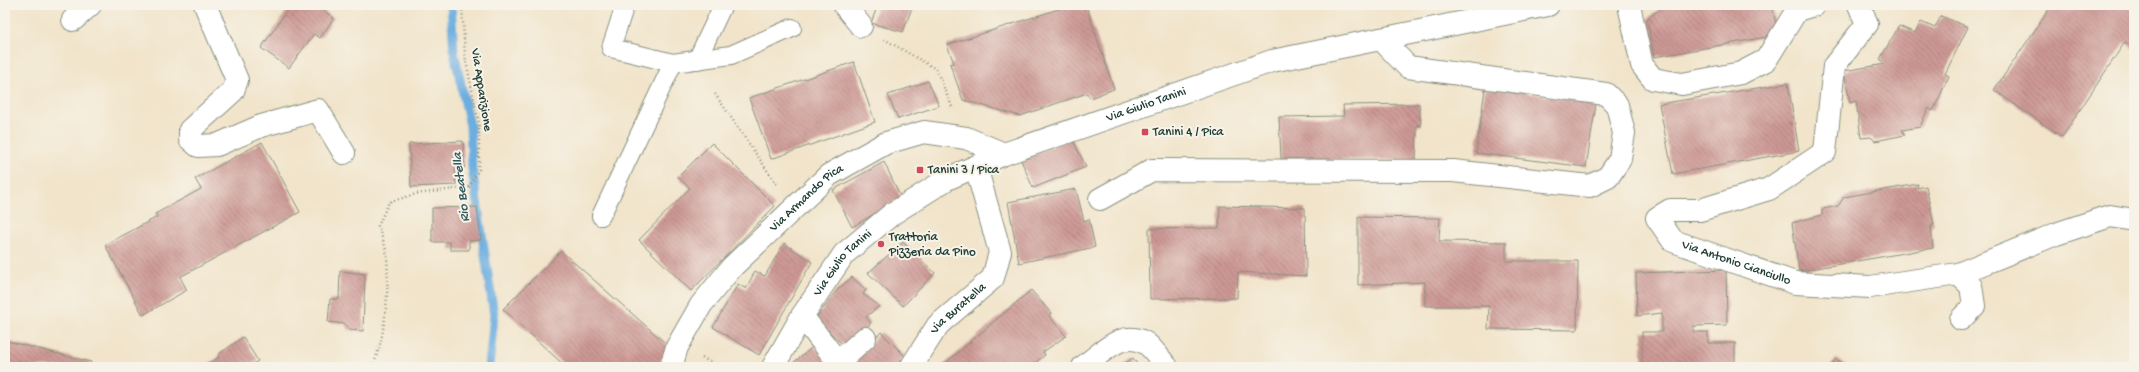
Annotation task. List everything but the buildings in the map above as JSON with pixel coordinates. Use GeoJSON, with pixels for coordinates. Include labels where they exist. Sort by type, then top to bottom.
{"type":"FeatureCollection","features":[{"type":"Feature","properties":{"kind":"street"},"geometry":{"type":"LineString","coordinates":[[73,20],[90,5]]}},
{"type":"Feature","properties":{"kind":"street"},"geometry":{"type":"LineString","coordinates":[[205,5],[237,80],[233,91],[190,130],[190,139],[198,146],[217,145],[261,126],[318,110],[344,153]]}},
{"type":"Feature","properties":{"kind":"street"},"geometry":{"type":"LineString","coordinates":[[844,5],[861,26]]}},
{"type":"Feature","properties":{"kind":"street","name":"Via Giulio Tanini"},"geometry":{"type":"LineString","coordinates":[[773,367],[802,316],[844,254],[892,214],[947,179],[1004,154],[1272,61],[1548,5]]}},
{"type":"Feature","properties":{"kind":"street"},"geometry":{"type":"LineString","coordinates":[[1629,5],[1642,65],[1653,79],[1682,84],[1741,73],[1766,60],[1797,10],[1814,5]]}},
{"type":"Feature","properties":{"kind":"street","name":"Via Antonio Cianciullo"},"geometry":{"type":"LineString","coordinates":[[1859,5],[1868,24],[1834,66],[1825,152],[1769,189],[1700,210],[1670,210],[1657,218],[1673,241],[1795,283],[1870,287],[1958,274],[2056,234],[2110,216],[2134,220]]}},
{"type":"Feature","properties":{"kind":"street"},"geometry":{"type":"LineString","coordinates":[[1100,199],[1152,170],[1453,171],[1590,186],[1608,177],[1620,159],[1624,133],[1617,105],[1606,94],[1408,68],[1380,39]]}},
{"type":"Feature","properties":{"kind":"street","name":"Via Armando Pica"},"geometry":{"type":"LineString","coordinates":[[671,367],[678,347],[701,305],[732,267],[794,210],[829,175],[886,143],[924,132],[966,138],[1004,154]]}},
{"type":"Feature","properties":{"kind":"street","name":"Via Buratella"},"geometry":{"type":"LineString","coordinates":[[911,364],[938,325],[993,278],[1000,252],[976,167]]}},
{"type":"Feature","properties":{"kind":"street"},"geometry":{"type":"LineString","coordinates":[[1958,274],[1971,286],[1974,306],[1961,320]]}},
{"type":"Feature","properties":{"kind":"street"},"geometry":{"type":"LineString","coordinates":[[802,316],[838,362],[864,338]]}},
{"type":"Feature","properties":{"kind":"street"},"geometry":{"type":"LineString","coordinates":[[1083,367],[1119,340],[1134,337],[1147,345],[1167,367]]}},
{"type":"Feature","properties":{"kind":"lane"},"geometry":{"type":"LineString","coordinates":[[625,5],[611,48],[673,63],[731,55],[792,28]]}},
{"type":"Feature","properties":{"kind":"lane"},"geometry":{"type":"LineString","coordinates":[[697,60],[723,5]]}},
{"type":"Feature","properties":{"kind":"lane"},"geometry":{"type":"LineString","coordinates":[[601,216],[673,63]]}},
{"type":"Feature","properties":{"kind":"path","name":"Via Apparizione"},"geometry":{"type":"LineString","coordinates":[[372,367],[380,352],[384,323],[386,289],[387,254],[378,226],[389,202],[416,194],[469,187],[479,169],[479,124],[464,56],[462,5]]}},
{"type":"Feature","properties":{"kind":"path"},"geometry":{"type":"LineString","coordinates":[[861,26],[936,70],[966,138]]}},
{"type":"Feature","properties":{"kind":"path"},"geometry":{"type":"LineString","coordinates":[[715,94],[794,210]]}},
{"type":"Feature","properties":{"kind":"waterway","name":"Rio Beatella"},"geometry":{"type":"LineString","coordinates":[[451,5],[454,52],[470,126],[472,168],[494,315],[489,367]]}},
{"type":"Feature","properties":{"kind":"place","name":"Tanini 4 / Pica"},"geometry":{"type":"Point","coordinates":[1145,132]}},
{"type":"Feature","properties":{"kind":"place","name":"Tanini 3 / Pica"},"geometry":{"type":"Point","coordinates":[920,170]}},
{"type":"Feature","properties":{"kind":"place","name":"Trattoria Pizzeria da Pino"},"geometry":{"type":"Point","coordinates":[881,244]}}]}
